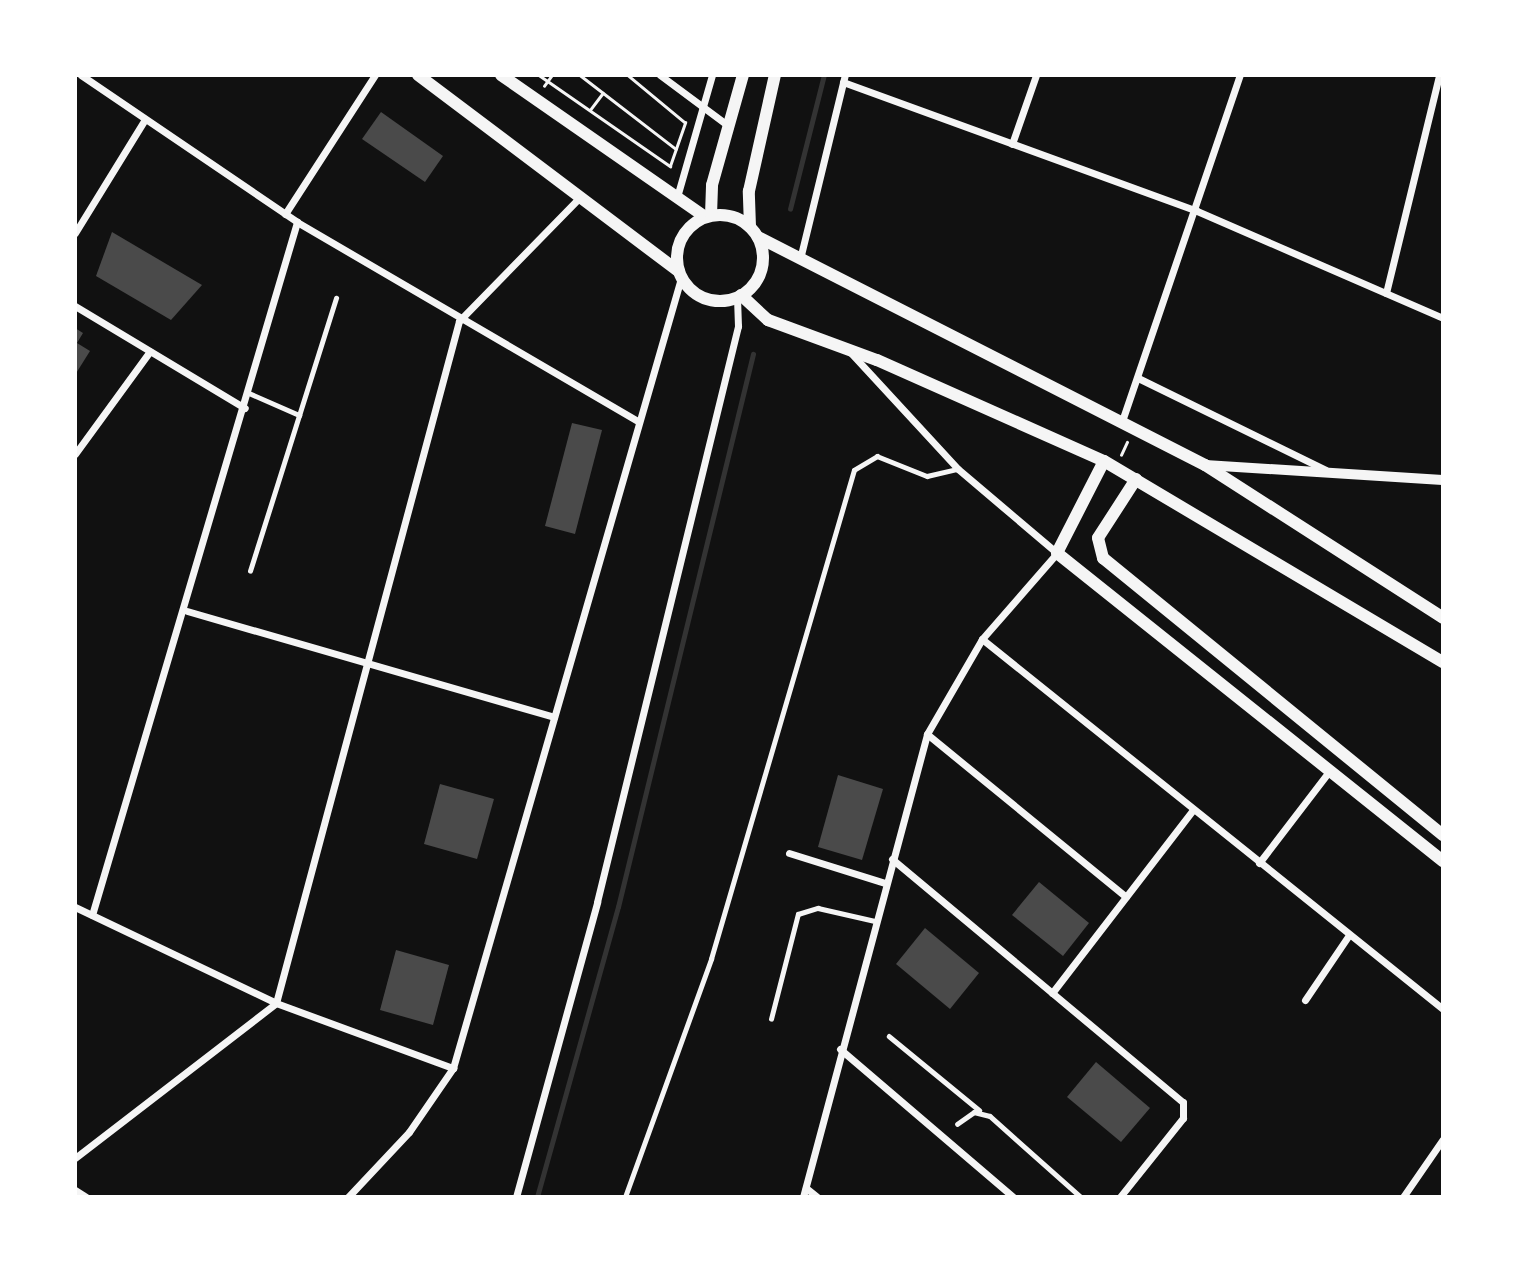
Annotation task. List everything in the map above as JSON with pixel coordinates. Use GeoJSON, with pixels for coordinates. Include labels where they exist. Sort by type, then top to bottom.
{"type":"FeatureCollection","features":[{"type":"Feature","properties":{"kind":"main road"},"geometry":{"type":"LineString","coordinates":[[418,75],[583,194],[710,300],[739,296],[760,274],[749,191],[775,75]]}},
{"type":"Feature","properties":{"kind":"main road"},"geometry":{"type":"LineString","coordinates":[[502,75],[708,216],[729,215],[800,260],[1205,465],[1443,618]]}},
{"type":"Feature","properties":{"kind":"main road"},"geometry":{"type":"LineString","coordinates":[[680,275],[679,242],[708,216],[712,185],[743,75]]}},
{"type":"Feature","properties":{"kind":"main road"},"geometry":{"type":"LineString","coordinates":[[739,296],[768,320],[847,349],[1110,464],[1443,662]]}},
{"type":"Feature","properties":{"kind":"main road"},"geometry":{"type":"LineString","coordinates":[[1110,464],[1057,553],[1443,861]]}},
{"type":"Feature","properties":{"kind":"main road"},"geometry":{"type":"LineString","coordinates":[[1136,479],[1098,538],[1103,558],[1443,835]]}},
{"type":"Feature","properties":{"kind":"street"},"geometry":{"type":"LineString","coordinates":[[80,75],[297,222],[459,321],[639,422]]}},
{"type":"Feature","properties":{"kind":"street"},"geometry":{"type":"LineString","coordinates":[[285,214],[375,75]]}},
{"type":"Feature","properties":{"kind":"street"},"geometry":{"type":"LineString","coordinates":[[660,75],[703,110],[730,127]]}},
{"type":"Feature","properties":{"kind":"street"},"geometry":{"type":"LineString","coordinates":[[677,197],[712,75]]}},
{"type":"Feature","properties":{"kind":"street"},"geometry":{"type":"LineString","coordinates":[[1012,144],[1036,75]]}},
{"type":"Feature","properties":{"kind":"street"},"geometry":{"type":"LineString","coordinates":[[1127,427],[1138,378],[1197,211],[1240,75]]}},
{"type":"Feature","properties":{"kind":"street"},"geometry":{"type":"LineString","coordinates":[[1386,293],[1439,75]]}},
{"type":"Feature","properties":{"kind":"street"},"geometry":{"type":"LineString","coordinates":[[800,260],[844,79],[1197,211],[1443,318]]}},
{"type":"Feature","properties":{"kind":"street"},"geometry":{"type":"LineString","coordinates":[[75,233],[145,121]]}},
{"type":"Feature","properties":{"kind":"street"},"geometry":{"type":"LineString","coordinates":[[75,1158],[276,1003],[372,662],[459,321],[583,194]]}},
{"type":"Feature","properties":{"kind":"street"},"geometry":{"type":"LineString","coordinates":[[92,915],[187,611],[297,222]]}},
{"type":"Feature","properties":{"kind":"street"},"geometry":{"type":"LineString","coordinates":[[348,1197],[409,1132],[453,1068],[680,275]]}},
{"type":"Feature","properties":{"kind":"street"},"geometry":{"type":"LineString","coordinates":[[516,1197],[603,875],[738,326],[739,296]]}},
{"type":"Feature","properties":{"kind":"street"},"geometry":{"type":"LineString","coordinates":[[75,306],[245,408]]}},
{"type":"Feature","properties":{"kind":"street"},"geometry":{"type":"LineString","coordinates":[[803,1197],[839,1049],[927,734],[982,639],[1057,553],[958,470],[847,349]]}},
{"type":"Feature","properties":{"kind":"street"},"geometry":{"type":"LineString","coordinates":[[75,454],[150,351]]}},
{"type":"Feature","properties":{"kind":"street"},"geometry":{"type":"LineString","coordinates":[[1138,378],[1331,473]]}},
{"type":"Feature","properties":{"kind":"street"},"geometry":{"type":"LineString","coordinates":[[1205,465],[1443,480]]}},
{"type":"Feature","properties":{"kind":"street"},"geometry":{"type":"LineString","coordinates":[[187,611],[372,662],[554,717]]}},
{"type":"Feature","properties":{"kind":"street"},"geometry":{"type":"LineString","coordinates":[[982,639],[1443,1009]]}},
{"type":"Feature","properties":{"kind":"street"},"geometry":{"type":"LineString","coordinates":[[927,734],[1126,897]]}},
{"type":"Feature","properties":{"kind":"street"},"geometry":{"type":"LineString","coordinates":[[1259,863],[1330,770]]}},
{"type":"Feature","properties":{"kind":"street"},"geometry":{"type":"LineString","coordinates":[[1052,993],[1193,810]]}},
{"type":"Feature","properties":{"kind":"street"},"geometry":{"type":"LineString","coordinates":[[789,853],[885,883]]}},
{"type":"Feature","properties":{"kind":"street"},"geometry":{"type":"LineString","coordinates":[[892,859],[1185,1105],[1184,1118],[1120,1197]]}},
{"type":"Feature","properties":{"kind":"street"},"geometry":{"type":"LineString","coordinates":[[75,907],[276,1003],[453,1068]]}},
{"type":"Feature","properties":{"kind":"street"},"geometry":{"type":"LineString","coordinates":[[1305,1000],[1349,935]]}},
{"type":"Feature","properties":{"kind":"street"},"geometry":{"type":"LineString","coordinates":[[839,1049],[1013,1197]]}},
{"type":"Feature","properties":{"kind":"street"},"geometry":{"type":"LineString","coordinates":[[1403,1197],[1443,1139]]}},
{"type":"Feature","properties":{"kind":"street"},"geometry":{"type":"LineString","coordinates":[[806,1188],[817,1197]]}},
{"type":"Feature","properties":{"kind":"street"},"geometry":{"type":"LineString","coordinates":[[75,1190],[86,1197]]}},
{"type":"Feature","properties":{"kind":"lane"},"geometry":{"type":"LineString","coordinates":[[250,570],[335,298]]}},
{"type":"Feature","properties":{"kind":"lane"},"geometry":{"type":"LineString","coordinates":[[249,393],[299,415]]}},
{"type":"Feature","properties":{"kind":"lane"},"geometry":{"type":"LineString","coordinates":[[625,1197],[711,958],[854,470],[877,456],[927,476],[958,470]]}},
{"type":"Feature","properties":{"kind":"lane"},"geometry":{"type":"LineString","coordinates":[[771,1020],[797,914],[818,908],[875,922]]}},
{"type":"Feature","properties":{"kind":"lane"},"geometry":{"type":"LineString","coordinates":[[889,1036],[1082,1197]]}},
{"type":"Feature","properties":{"kind":"lane"},"geometry":{"type":"LineString","coordinates":[[957,1124],[980,1111]]}},
{"type":"Feature","properties":{"kind":"path"},"geometry":{"type":"LineString","coordinates":[[539,75],[670,166],[685,123],[627,75]]}},
{"type":"Feature","properties":{"kind":"path"},"geometry":{"type":"LineString","coordinates":[[544,86],[552,75]]}},
{"type":"Feature","properties":{"kind":"path"},"geometry":{"type":"LineString","coordinates":[[580,75],[676,149]]}},
{"type":"Feature","properties":{"kind":"path"},"geometry":{"type":"LineString","coordinates":[[590,110],[603,93]]}},
{"type":"Feature","properties":{"kind":"path"},"geometry":{"type":"LineString","coordinates":[[1110,464],[1127,427]]}},
{"type":"Feature","properties":{"kind":"building"},"geometry":{"type":"Polygon","coordinates":[[[381,112],[443,156],[425,182],[362,139],[381,112]]]}},
{"type":"Feature","properties":{"kind":"building"},"geometry":{"type":"Polygon","coordinates":[[[112,232],[202,285],[171,320],[96,276],[112,232]]]}},
{"type":"Feature","properties":{"kind":"building"},"geometry":{"type":"Polygon","coordinates":[[[75,328],[83,333],[77,343],[90,351],[75,375],[75,328]]]}},
{"type":"Feature","properties":{"kind":"building"},"geometry":{"type":"Polygon","coordinates":[[[572,423],[602,430],[575,534],[545,526],[572,423]]]}},
{"type":"Feature","properties":{"kind":"building"},"geometry":{"type":"Polygon","coordinates":[[[838,775],[883,789],[862,860],[818,847],[838,775]]]}},
{"type":"Feature","properties":{"kind":"building"},"geometry":{"type":"Polygon","coordinates":[[[440,784],[494,799],[477,859],[424,844],[440,784]]]}},
{"type":"Feature","properties":{"kind":"building"},"geometry":{"type":"Polygon","coordinates":[[[1039,882],[1089,923],[1063,956],[1012,915],[1039,882]]]}},
{"type":"Feature","properties":{"kind":"building"},"geometry":{"type":"Polygon","coordinates":[[[925,928],[979,973],[950,1009],[896,964],[925,928]]]}},
{"type":"Feature","properties":{"kind":"building"},"geometry":{"type":"Polygon","coordinates":[[[396,950],[449,965],[433,1025],[380,1010],[396,950]]]}},
{"type":"Feature","properties":{"kind":"building"},"geometry":{"type":"Polygon","coordinates":[[[1096,1062],[1150,1108],[1121,1142],[1067,1097],[1096,1062]]]}},
{"type":"Feature","properties":{"kind":"waterway"},"geometry":{"type":"LineString","coordinates":[[790,209],[824,75]]}},
{"type":"Feature","properties":{"kind":"waterway"},"geometry":{"type":"LineString","coordinates":[[537,1197],[618,907],[753,354]]}}]}
